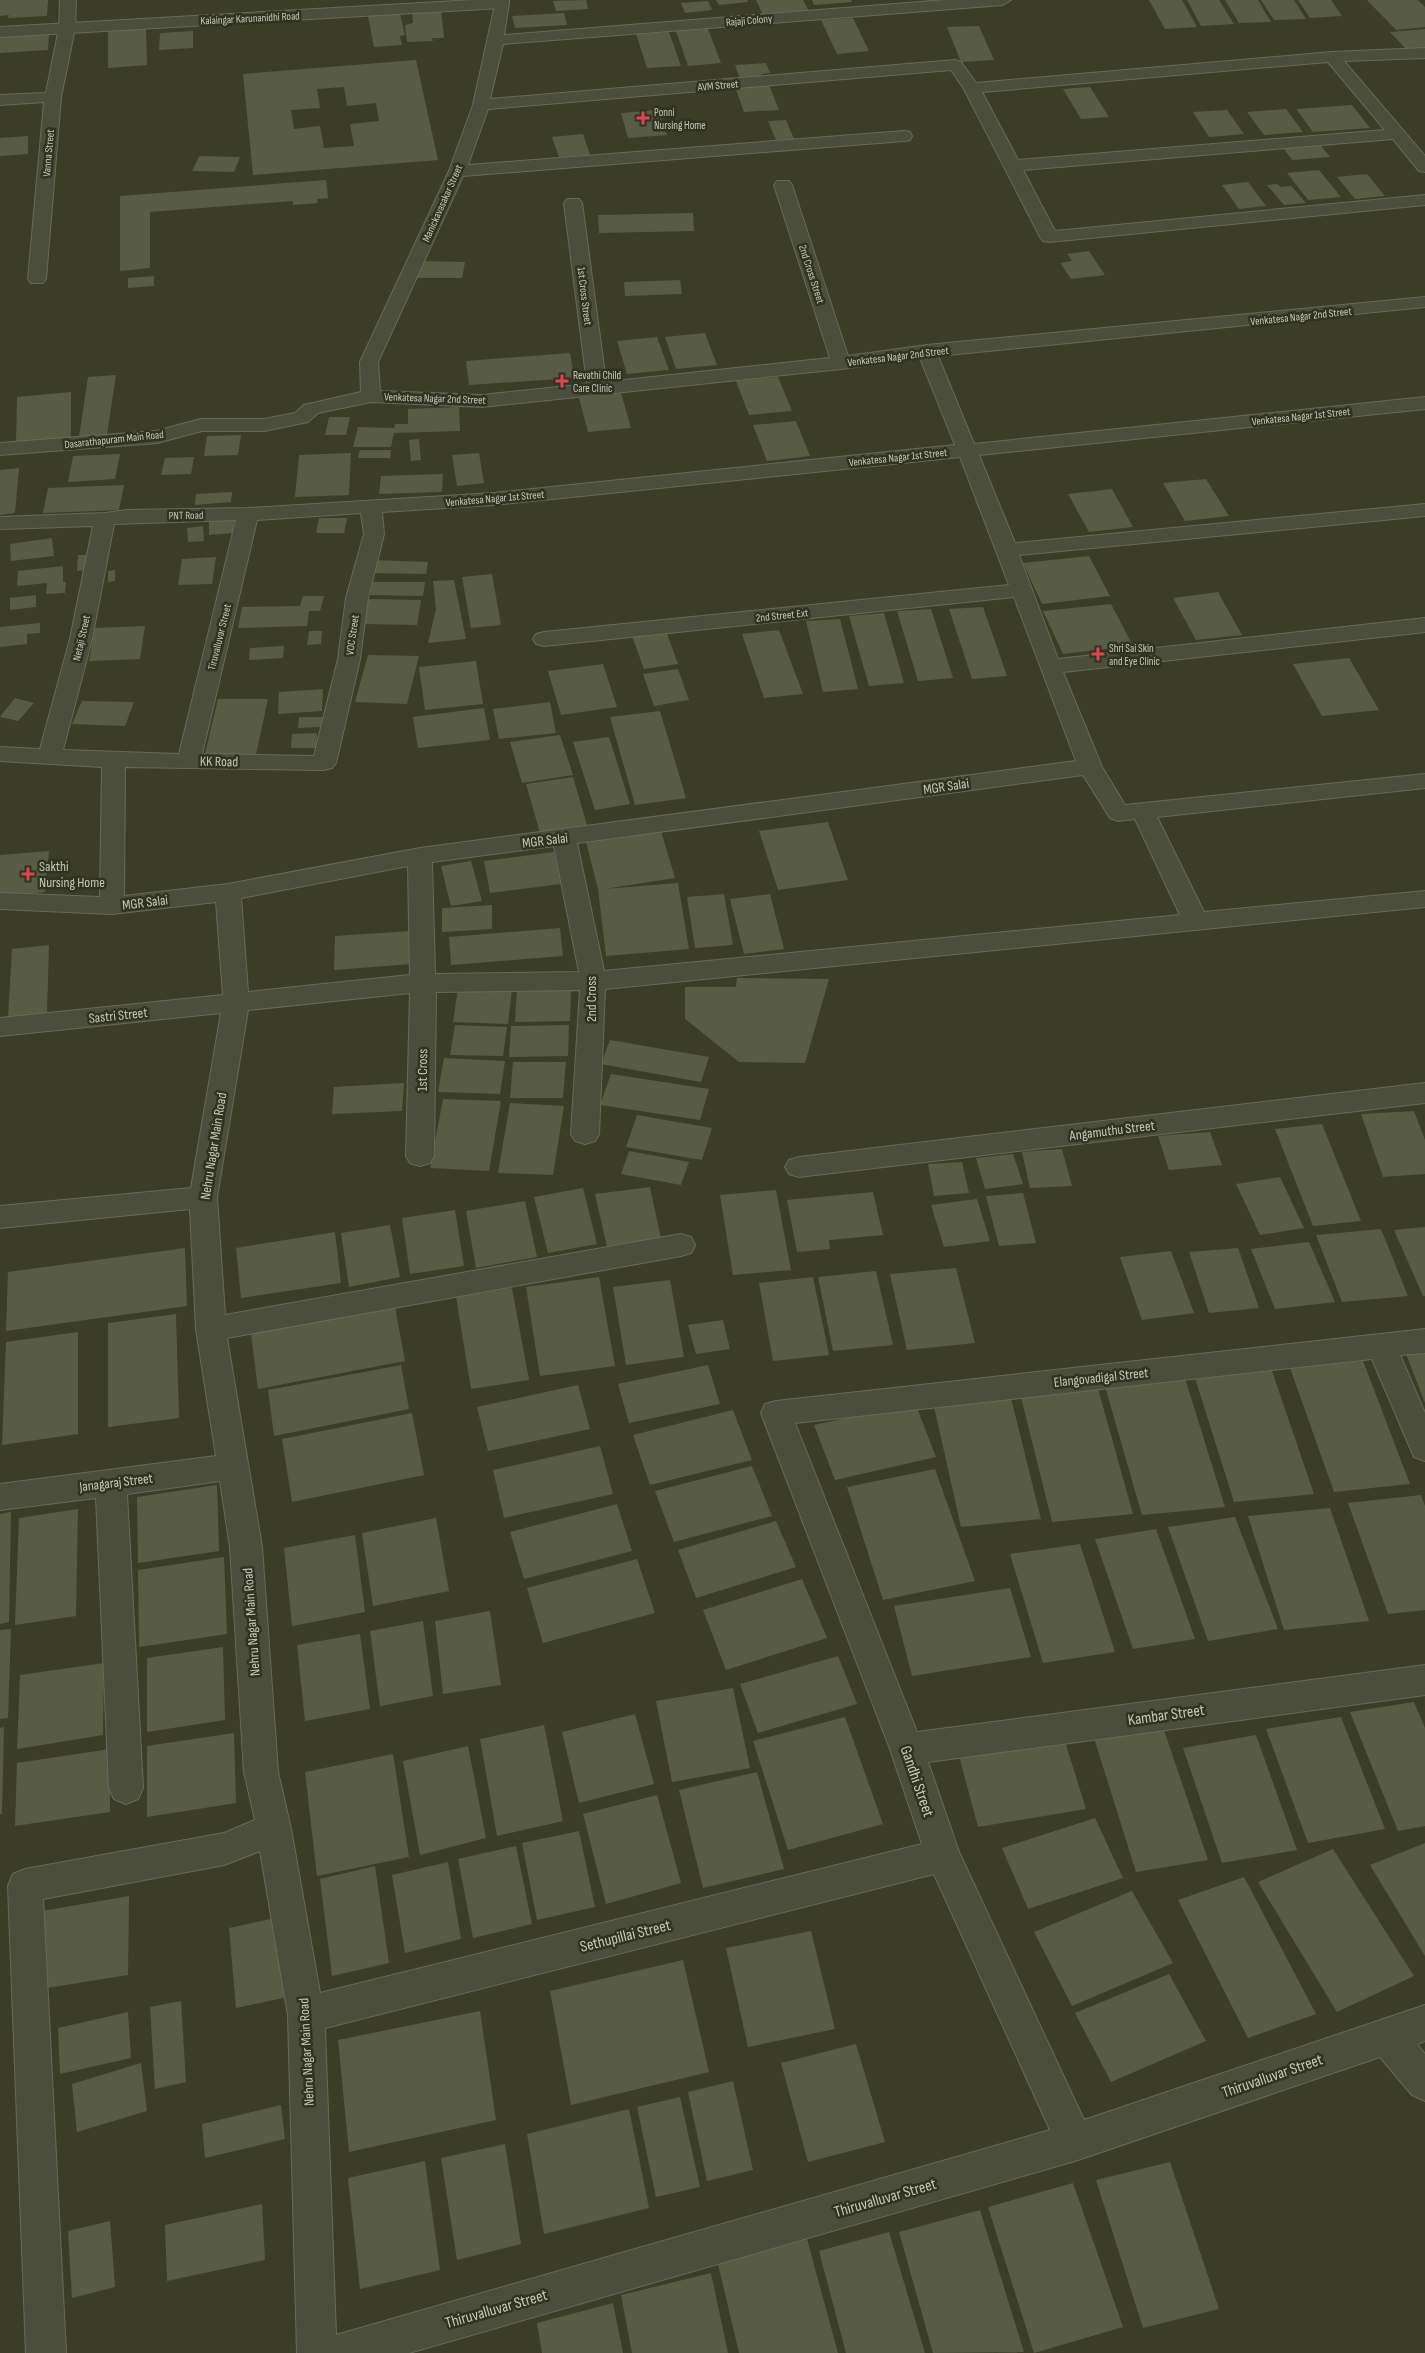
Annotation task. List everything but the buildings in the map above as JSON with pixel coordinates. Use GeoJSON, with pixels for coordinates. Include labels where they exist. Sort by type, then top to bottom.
{"type":"FeatureCollection","features":[{"type":"Feature","properties":{"kind":"street","name":"Vanna Street"},"geometry":{"type":"LineString","coordinates":[[37,279],[53,97],[67,28],[68,0]]}},
{"type":"Feature","properties":{"kind":"street","name":"Rajaji Colony"},"geometry":{"type":"LineString","coordinates":[[496,40],[1003,0]]}},
{"type":"Feature","properties":{"kind":"street","name":"Kalaingar Karunanidhi Road"},"geometry":{"type":"LineString","coordinates":[[0,32],[501,1]]}},
{"type":"Feature","properties":{"kind":"street","name":"Manickavasakar Street"},"geometry":{"type":"LineString","coordinates":[[371,396],[369,362],[457,171],[481,105],[496,40],[501,1]]}},
{"type":"Feature","properties":{"kind":"street"},"geometry":{"type":"LineString","coordinates":[[1425,53],[1332,57],[972,88],[1049,237],[1425,200]]}},
{"type":"Feature","properties":{"kind":"street"},"geometry":{"type":"LineString","coordinates":[[1332,57],[1425,167]]}},
{"type":"Feature","properties":{"kind":"street","name":"AVM Street"},"geometry":{"type":"LineString","coordinates":[[481,105],[955,65],[972,88]]}},
{"type":"Feature","properties":{"kind":"street"},"geometry":{"type":"LineString","coordinates":[[0,100],[53,97]]}},
{"type":"Feature","properties":{"kind":"street"},"geometry":{"type":"LineString","coordinates":[[1012,166],[1397,134]]}},
{"type":"Feature","properties":{"kind":"street"},"geometry":{"type":"LineString","coordinates":[[457,171],[904,136]]}},
{"type":"Feature","properties":{"kind":"street","name":"2nd Cross Street"},"geometry":{"type":"LineString","coordinates":[[784,185],[841,363]]}},
{"type":"Feature","properties":{"kind":"street","name":"1st Cross Street"},"geometry":{"type":"LineString","coordinates":[[573,204],[597,388]]}},
{"type":"Feature","properties":{"kind":"street","name":"Venkatesa Nagar 2nd Street"},"geometry":{"type":"LineString","coordinates":[[371,396],[482,401],[841,363],[927,352],[1425,302]]}},
{"type":"Feature","properties":{"kind":"street"},"geometry":{"type":"LineString","coordinates":[[927,352],[1007,550],[1050,667],[1090,767],[1118,813],[1425,781]]}},
{"type":"Feature","properties":{"kind":"street","name":"Dasarathapuram Main Road"},"geometry":{"type":"LineString","coordinates":[[0,449],[158,437],[201,426],[264,425],[301,418],[311,409],[371,396]]}},
{"type":"Feature","properties":{"kind":"street","name":"Venkatesa Nagar 1st Street"},"geometry":{"type":"LineString","coordinates":[[371,508],[494,499],[1425,403]]}},
{"type":"Feature","properties":{"kind":"street","name":"PNT Road"},"geometry":{"type":"LineString","coordinates":[[0,523],[105,519],[127,516],[248,514],[371,508]]}},
{"type":"Feature","properties":{"kind":"street","name":"VOC Street"},"geometry":{"type":"LineString","coordinates":[[324,763],[349,659],[357,598],[374,534],[371,508]]}},
{"type":"Feature","properties":{"kind":"street"},"geometry":{"type":"LineString","coordinates":[[1007,550],[1425,510]]}},
{"type":"Feature","properties":{"kind":"street","name":"Tiruvalluvar Street"},"geometry":{"type":"LineString","coordinates":[[189,761],[248,514]]}},
{"type":"Feature","properties":{"kind":"street","name":"Netaji Street"},"geometry":{"type":"LineString","coordinates":[[50,756],[88,612],[105,519]]}},
{"type":"Feature","properties":{"kind":"street","name":"2nd Street Ext"},"geometry":{"type":"LineString","coordinates":[[544,639],[1021,590]]}},
{"type":"Feature","properties":{"kind":"street"},"geometry":{"type":"LineString","coordinates":[[1050,667],[1425,625]]}},
{"type":"Feature","properties":{"kind":"street","name":"KK Road"},"geometry":{"type":"LineString","coordinates":[[0,754],[114,760],[324,763]]}},
{"type":"Feature","properties":{"kind":"street"},"geometry":{"type":"LineString","coordinates":[[112,906],[114,760]]}},
{"type":"Feature","properties":{"kind":"street","name":"MGR Salai"},"geometry":{"type":"LineString","coordinates":[[0,901],[112,906],[228,892],[420,856],[1090,767]]}},
{"type":"Feature","properties":{"kind":"street"},"geometry":{"type":"LineString","coordinates":[[1143,811],[1196,922]]}},
{"type":"Feature","properties":{"kind":"street","name":"2nd Cross"},"geometry":{"type":"LineString","coordinates":[[564,837],[594,982],[585,1134]]}},
{"type":"Feature","properties":{"kind":"street","name":"1st Cross"},"geometry":{"type":"LineString","coordinates":[[420,856],[423,983],[420,1156]]}},
{"type":"Feature","properties":{"kind":"street","name":"Nehru Nagar Main Road"},"geometry":{"type":"LineString","coordinates":[[228,892],[236,1003],[203,1197],[211,1329],[246,1547],[261,1772],[274,1829],[306,2015],[317,2353]]}},
{"type":"Feature","properties":{"kind":"street","name":"Sastri Street"},"geometry":{"type":"LineString","coordinates":[[0,1027],[423,983],[594,982],[1425,899]]}},
{"type":"Feature","properties":{"kind":"street","name":"Angamuthu Street"},"geometry":{"type":"LineString","coordinates":[[799,1168],[1425,1093]]}},
{"type":"Feature","properties":{"kind":"street"},"geometry":{"type":"LineString","coordinates":[[0,1217],[203,1197]]}},
{"type":"Feature","properties":{"kind":"street"},"geometry":{"type":"LineString","coordinates":[[211,1329],[682,1245]]}},
{"type":"Feature","properties":{"kind":"street","name":"Elangovadigal Street"},"geometry":{"type":"LineString","coordinates":[[776,1413],[1425,1341]]}},
{"type":"Feature","properties":{"kind":"street"},"geometry":{"type":"LineString","coordinates":[[1382,1347],[1425,1448]]}},
{"type":"Feature","properties":{"kind":"street","name":"Gandhi Street"},"geometry":{"type":"LineString","coordinates":[[776,1413],[907,1749],[943,1855],[1075,2142]]}},
{"type":"Feature","properties":{"kind":"street","name":"Janagaraj Street"},"geometry":{"type":"LineString","coordinates":[[0,1497],[233,1467]]}},
{"type":"Feature","properties":{"kind":"street"},"geometry":{"type":"LineString","coordinates":[[111,1483],[126,1788]]}},
{"type":"Feature","properties":{"kind":"street","name":"Kambar Street"},"geometry":{"type":"LineString","coordinates":[[907,1749],[1425,1680]]}},
{"type":"Feature","properties":{"kind":"street"},"geometry":{"type":"LineString","coordinates":[[46,2353],[25,1886],[224,1849],[274,1829]]}},
{"type":"Feature","properties":{"kind":"street","name":"Sethupillai Street"},"geometry":{"type":"LineString","coordinates":[[306,2015],[943,1855]]}},
{"type":"Feature","properties":{"kind":"street","name":"Thiruvalluvar Street"},"geometry":{"type":"LineString","coordinates":[[340,2353],[1075,2142],[1425,2023]]}},
{"type":"Feature","properties":{"kind":"street"},"geometry":{"type":"LineString","coordinates":[[1386,2036],[1425,2082]]}},
{"type":"Feature","properties":{"kind":"place","name":"Ponni Nursing Home"},"geometry":{"type":"Point","coordinates":[643,118]}},
{"type":"Feature","properties":{"kind":"place","name":"Revathi Child Care Clinic"},"geometry":{"type":"Point","coordinates":[562,381]}},
{"type":"Feature","properties":{"kind":"place","name":"Shri Sai Skin and Eye Clinic"},"geometry":{"type":"Point","coordinates":[1098,654]}},
{"type":"Feature","properties":{"kind":"place","name":"Sakthi Nursing Home"},"geometry":{"type":"Point","coordinates":[28,874]}}]}
